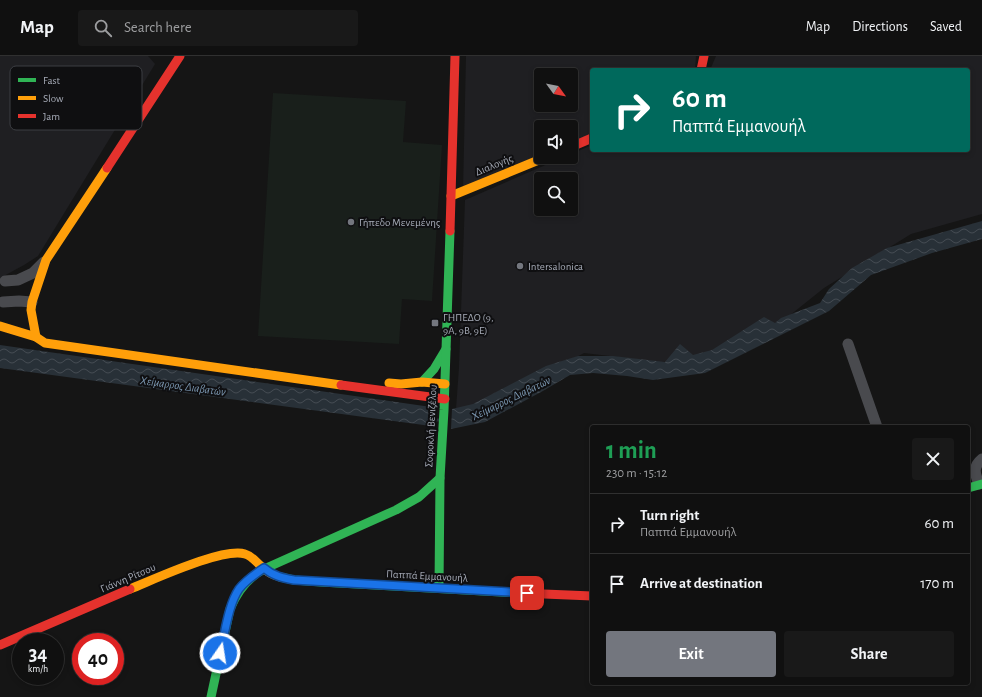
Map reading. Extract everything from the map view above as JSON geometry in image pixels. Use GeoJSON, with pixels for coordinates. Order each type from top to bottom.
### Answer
{"type":"FeatureCollection","features":[{"type":"Feature","properties":{"kind":"street"},"geometry":{"type":"LineString","coordinates":[[142,114],[180,56]]}},
{"type":"Feature","properties":{"kind":"street","name":"Σοφοκλή Βενιζέλου"},"geometry":{"type":"LineString","coordinates":[[210,697],[230,609],[240,588],[252,576],[264,568],[396,510],[419,497],[440,478],[445,399],[455,56]]}},
{"type":"Feature","properties":{"kind":"street"},"geometry":{"type":"LineString","coordinates":[[701,68],[704,56]]}},
{"type":"Feature","properties":{"kind":"street"},"geometry":{"type":"LineString","coordinates":[[5,281],[18,280],[33,273],[46,260],[131,130]]}},
{"type":"Feature","properties":{"kind":"street"},"geometry":{"type":"LineString","coordinates":[[578,144],[590,139]]}},
{"type":"Feature","properties":{"kind":"street","name":"Διαλογής"},"geometry":{"type":"LineString","coordinates":[[451,196],[534,162]]}},
{"type":"Feature","properties":{"kind":"street"},"geometry":{"type":"LineString","coordinates":[[36,338],[31,310],[32,302],[46,260]]}},
{"type":"Feature","properties":{"kind":"street"},"geometry":{"type":"LineString","coordinates":[[3,302],[32,302]]}},
{"type":"Feature","properties":{"kind":"street"},"geometry":{"type":"LineString","coordinates":[[0,326],[36,338],[45,343],[63,346],[445,399]]}},
{"type":"Feature","properties":{"kind":"street"},"geometry":{"type":"LineString","coordinates":[[36,338],[48,335],[246,364],[401,384],[422,382],[445,384]]}},
{"type":"Feature","properties":{"kind":"street"},"geometry":{"type":"LineString","coordinates":[[848,344],[876,425]]}},
{"type":"Feature","properties":{"kind":"street"},"geometry":{"type":"LineString","coordinates":[[422,382],[434,369],[446,348]]}},
{"type":"Feature","properties":{"kind":"street"},"geometry":{"type":"LineString","coordinates":[[970,487],[981,484],[976,476],[976,466],[982,459]]}},
{"type":"Feature","properties":{"kind":"street"},"geometry":{"type":"LineString","coordinates":[[439,588],[440,478]]}},
{"type":"Feature","properties":{"kind":"street","name":"Γιάννη Ρίτσου"},"geometry":{"type":"LineString","coordinates":[[0,645],[132,588],[215,557],[236,552],[243,553],[250,556],[264,568]]}},
{"type":"Feature","properties":{"kind":"street","name":"Παππά Εμμανουήλ"},"geometry":{"type":"LineString","coordinates":[[264,568],[269,573],[294,580],[590,596]]}},
{"type":"Feature","properties":{"kind":"shaded area"},"geometry":{"type":"Polygon","coordinates":[[[0,56],[148,56],[155,64],[142,85],[142,66],[10,66],[10,130],[115,130],[38,256],[0,278],[0,56]]]}},
{"type":"Feature","properties":{"kind":"shaded area"},"geometry":{"type":"Polygon","coordinates":[[[466,56],[696,56],[695,68],[590,68],[590,140],[578,145],[578,120],[534,120],[534,160],[463,191],[466,56]]]}},
{"type":"Feature","properties":{"kind":"shaded area"},"geometry":{"type":"Polygon","coordinates":[[[716,56],[982,56],[982,214],[911,234],[824,288],[779,324],[711,357],[661,362],[584,353],[490,403],[456,409],[465,200],[548,164],[578,164],[578,151],[590,146],[590,152],[970,152],[970,68],[711,68],[716,56]]]}},
{"type":"Feature","properties":{"kind":"shaded area","name":"Γήπεδο Μενεμένης"},"geometry":{"type":"Polygon","coordinates":[[[273,93],[406,101],[403,142],[442,145],[432,301],[402,299],[399,344],[258,336],[273,93]]]}},
{"type":"Feature","properties":{"kind":"water"},"geometry":{"type":"Polygon","coordinates":[[[982,221],[982,239],[932,253],[871,275],[829,311],[705,373],[653,380],[593,373],[570,375],[485,422],[451,429],[452,409],[473,404],[546,366],[578,356],[613,356],[665,362],[680,344],[693,355],[712,350],[764,317],[775,323],[781,318],[820,303],[829,289],[852,268],[887,248],[982,221]]]}},
{"type":"Feature","properties":{"kind":"water"},"geometry":{"type":"Polygon","coordinates":[[[0,345],[431,407],[431,426],[0,368],[0,345]]]}},
{"type":"Feature","properties":{"kind":"waterway","name":"Χείμαρρος Διαβατών"},"geometry":{"type":"LineString","coordinates":[[428,420],[440,420]]}},
{"type":"Feature","properties":{"kind":"traffic: fast"},"geometry":{"type":"LineString","coordinates":[[439,588],[440,478],[444,410],[450,231]]}},
{"type":"Feature","properties":{"kind":"traffic: fast"},"geometry":{"type":"LineString","coordinates":[[422,382],[434,369],[446,349]]}},
{"type":"Feature","properties":{"kind":"traffic: fast"},"geometry":{"type":"LineString","coordinates":[[211,697],[230,609],[239,591],[252,577],[264,569],[396,510],[419,497],[440,478]]}},
{"type":"Feature","properties":{"kind":"traffic: fast"},"geometry":{"type":"LineString","coordinates":[[970,487],[982,484]]}},
{"type":"Feature","properties":{"kind":"traffic: fast"},"geometry":{"type":"LineString","coordinates":[[280,577],[294,580],[321,582],[520,593]]}},
{"type":"Feature","properties":{"kind":"traffic: slow"},"geometry":{"type":"LineString","coordinates":[[451,196],[534,162]]}},
{"type":"Feature","properties":{"kind":"traffic: slow"},"geometry":{"type":"LineString","coordinates":[[36,337],[31,310],[32,302],[46,260],[107,168]]}},
{"type":"Feature","properties":{"kind":"traffic: slow"},"geometry":{"type":"LineString","coordinates":[[0,326],[36,337],[45,343],[341,385]]}},
{"type":"Feature","properties":{"kind":"traffic: slow"},"geometry":{"type":"LineString","coordinates":[[389,383],[401,384],[422,382],[445,384]]}},
{"type":"Feature","properties":{"kind":"traffic: slow"},"geometry":{"type":"LineString","coordinates":[[130,589],[205,560],[221,555],[235,553],[247,555],[268,572],[280,577]]}},
{"type":"Feature","properties":{"kind":"traffic: jam"},"geometry":{"type":"LineString","coordinates":[[142,114],[180,56]]}},
{"type":"Feature","properties":{"kind":"traffic: jam"},"geometry":{"type":"LineString","coordinates":[[450,231],[455,56]]}},
{"type":"Feature","properties":{"kind":"traffic: jam"},"geometry":{"type":"LineString","coordinates":[[701,68],[704,56]]}},
{"type":"Feature","properties":{"kind":"traffic: jam"},"geometry":{"type":"LineString","coordinates":[[107,168],[132,130]]}},
{"type":"Feature","properties":{"kind":"traffic: jam"},"geometry":{"type":"LineString","coordinates":[[578,144],[590,139]]}},
{"type":"Feature","properties":{"kind":"traffic: jam"},"geometry":{"type":"LineString","coordinates":[[341,385],[445,399]]}},
{"type":"Feature","properties":{"kind":"traffic: jam"},"geometry":{"type":"LineString","coordinates":[[0,645],[130,589]]}},
{"type":"Feature","properties":{"kind":"traffic: jam"},"geometry":{"type":"LineString","coordinates":[[520,593],[590,596]]}},
{"type":"Feature","properties":{"kind":"place","name":"Γήπεδο Μενεμένης"},"geometry":{"type":"Point","coordinates":[351,222]}},
{"type":"Feature","properties":{"kind":"place","name":"Intersalonica"},"geometry":{"type":"Point","coordinates":[520,266]}},
{"type":"Feature","properties":{"kind":"place","name":"ΓΗΠΕΔΟ (9, 9Α, 9Β, 9Ε)"},"geometry":{"type":"Point","coordinates":[435,323]}},
{"type":"Feature","properties":{"kind":"route"},"geometry":{"type":"LineString","coordinates":[[220,653],[230,609],[234,599],[240,588],[256,573],[264,568],[269,573],[294,580],[527,593]]}}]}
